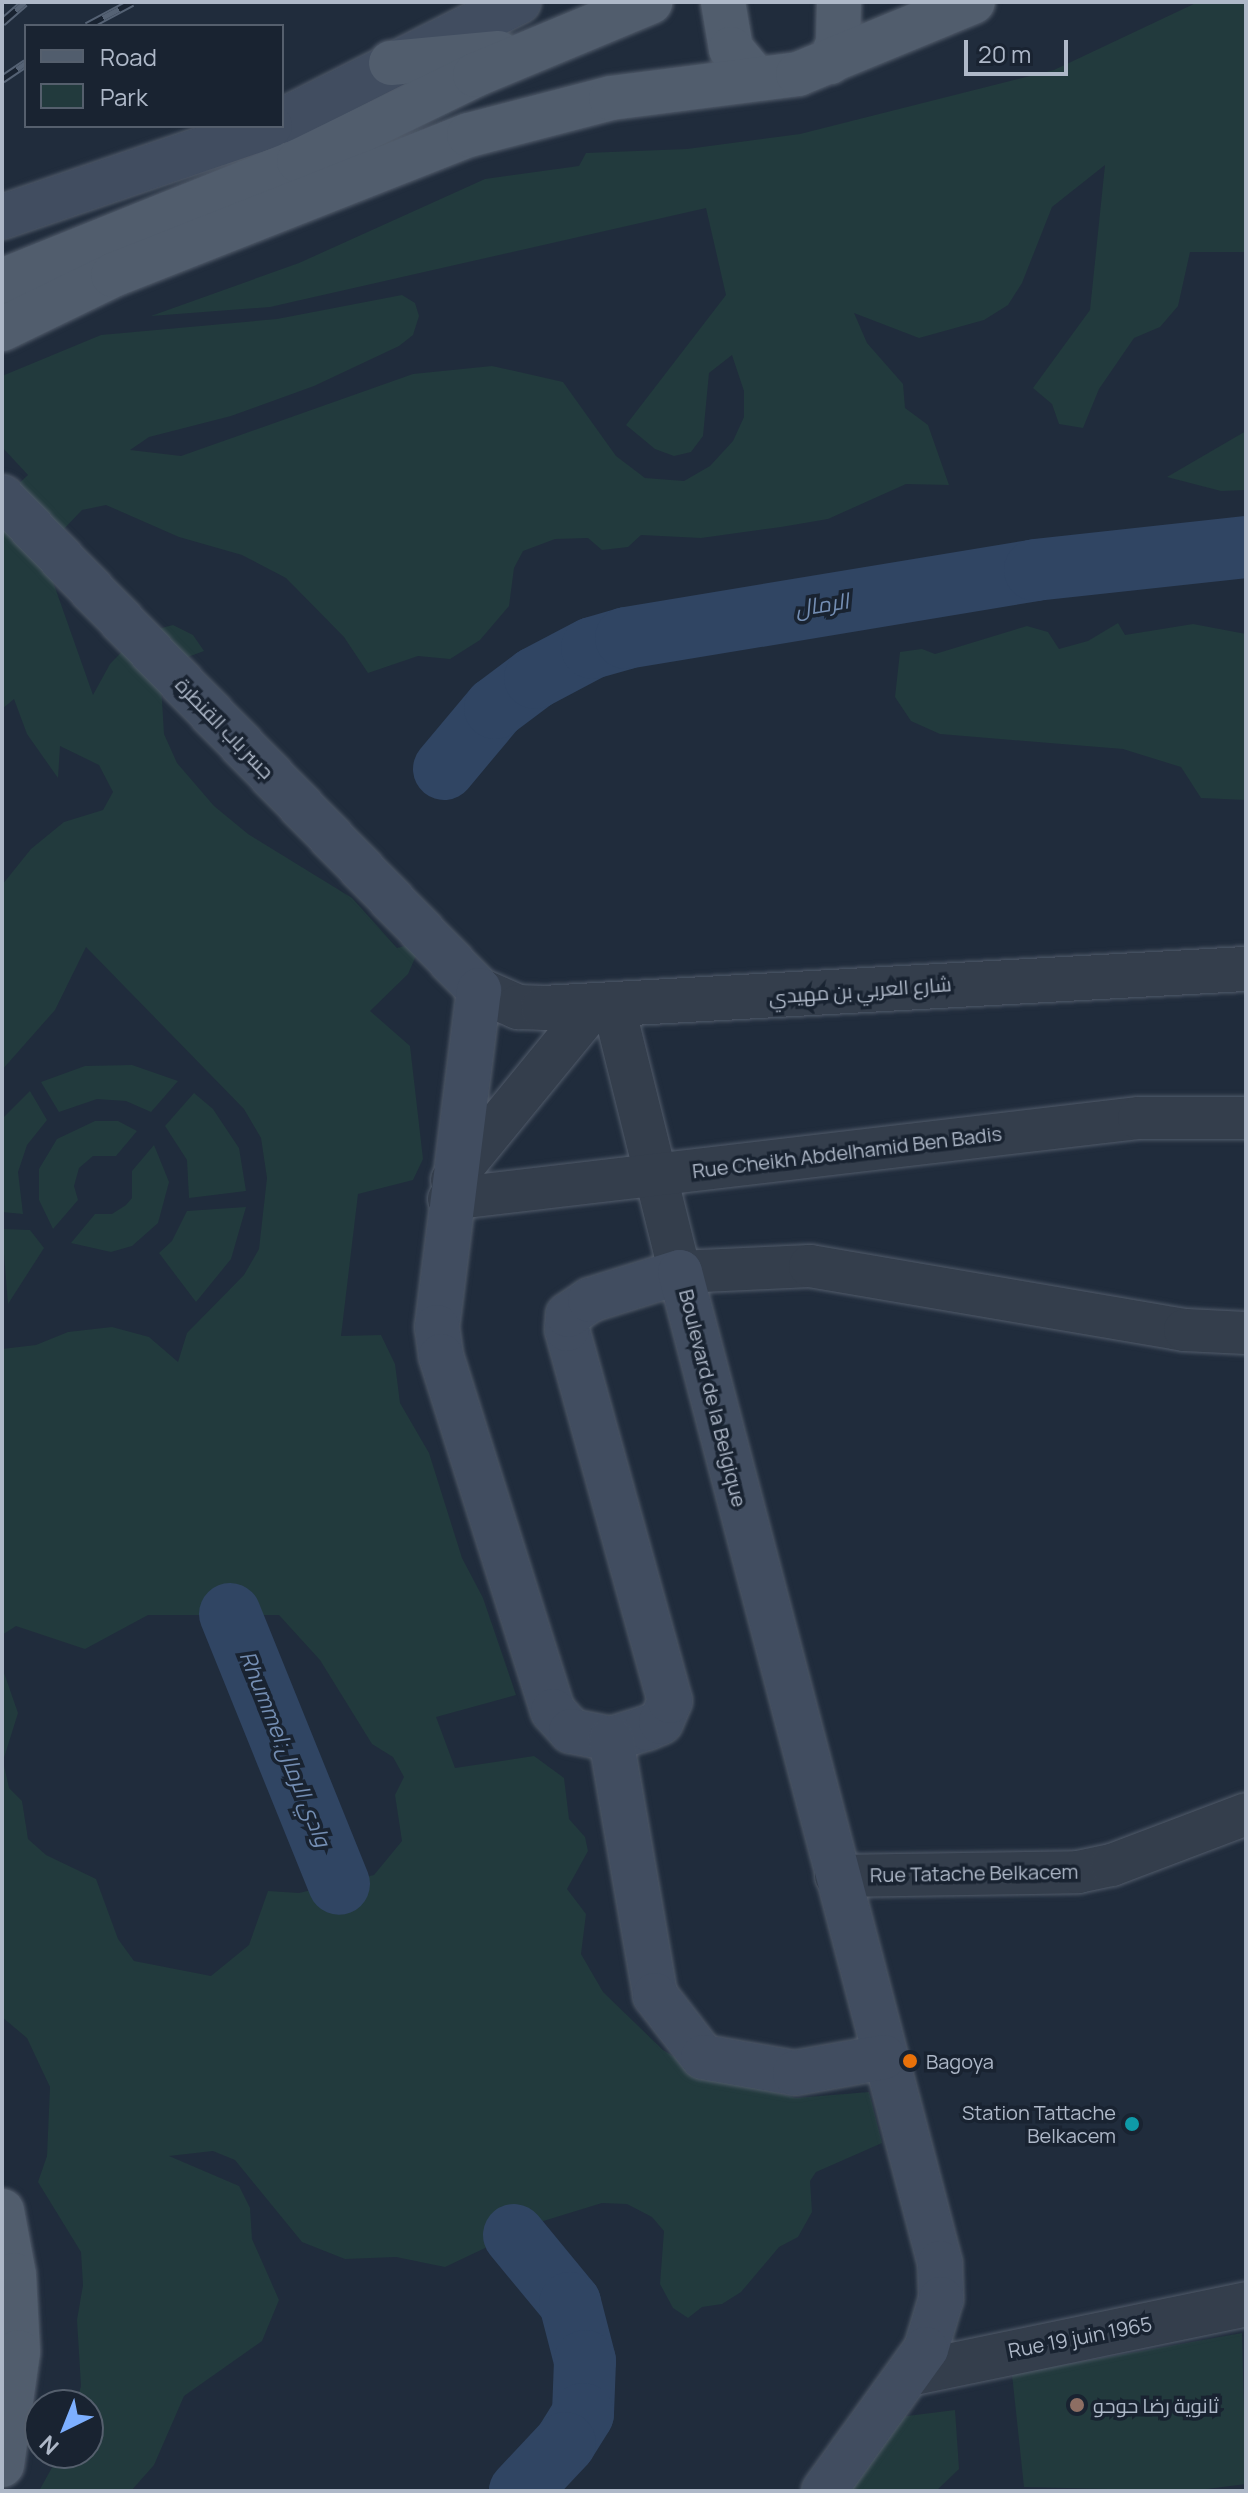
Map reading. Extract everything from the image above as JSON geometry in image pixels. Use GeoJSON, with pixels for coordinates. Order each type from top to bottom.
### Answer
{"type":"FeatureCollection","features":[{"type":"Feature","properties":{"kind":"main road"},"geometry":{"type":"LineString","coordinates":[[284,120],[391,63],[519,2]]}},
{"type":"Feature","properties":{"kind":"main road"},"geometry":{"type":"LineString","coordinates":[[2,281],[299,161],[537,49],[650,2]]}},
{"type":"Feature","properties":{"kind":"main road"},"geometry":{"type":"LineString","coordinates":[[723,2],[731,49],[756,79]]}},
{"type":"Feature","properties":{"kind":"main road"},"geometry":{"type":"LineString","coordinates":[[830,62],[838,43],[839,2]]}},
{"type":"Feature","properties":{"kind":"main road"},"geometry":{"type":"LineString","coordinates":[[2,329],[80,291],[469,135],[611,98],[756,79],[775,80],[830,62],[973,2]]}},
{"type":"Feature","properties":{"kind":"main road"},"geometry":{"type":"LineString","coordinates":[[391,63],[537,49]]}},
{"type":"Feature","properties":{"kind":"main road"},"geometry":{"type":"LineString","coordinates":[[2,217],[264,128]]}},
{"type":"Feature","properties":{"kind":"main road","name":"جسر باب القنطرة"},"geometry":{"type":"LineString","coordinates":[[2,497],[479,990]]}},
{"type":"Feature","properties":{"kind":"main road"},"geometry":{"type":"LineString","coordinates":[[479,990],[451,1190],[437,1327],[441,1356],[553,1711],[571,1731],[611,1739],[655,1995],[703,2057],[795,2073],[886,2063]]}},
{"type":"Feature","properties":{"kind":"main road","name":"Boulevard de la Belgique"},"geometry":{"type":"LineString","coordinates":[[611,1739],[661,1722],[670,1701],[567,1329],[568,1315],[590,1300],[680,1272],[940,2263],[937,2324],[914,2373],[824,2491]]}},
{"type":"Feature","properties":{"kind":"main road"},"geometry":{"type":"LineString","coordinates":[[2,2211],[14,2275],[18,2352],[2,2465]]}},
{"type":"Feature","properties":{"kind":"street","name":"شارع العربي بن مهيدي"},"geometry":{"type":"LineString","coordinates":[[479,990],[518,1007],[1246,969]]}},
{"type":"Feature","properties":{"kind":"street"},"geometry":{"type":"LineString","coordinates":[[604,1004],[655,1174],[680,1272],[810,1266],[1185,1330],[1246,1333]]}},
{"type":"Feature","properties":{"kind":"street"},"geometry":{"type":"LineString","coordinates":[[451,1190],[604,1004]]}},
{"type":"Feature","properties":{"kind":"street","name":"Rue Cheikh Abdelhamid Ben Badis"},"geometry":{"type":"LineString","coordinates":[[451,1190],[655,1174],[1139,1118],[1246,1118]]}},
{"type":"Feature","properties":{"kind":"street","name":"Rue Tatache Belkacem"},"geometry":{"type":"LineString","coordinates":[[836,1876],[1078,1872],[1112,1865],[1246,1814]]}},
{"type":"Feature","properties":{"kind":"street","name":"Rue 19 juin 1965"},"geometry":{"type":"LineString","coordinates":[[914,2373],[1246,2304]]}},
{"type":"Feature","properties":{"kind":"green space"},"geometry":{"type":"Polygon","coordinates":[[[1198,2],[1246,2],[1246,252],[1190,252],[1178,306],[1160,327],[1134,338],[1099,389],[1083,428],[1059,424],[1052,404],[1033,388],[1090,310],[1105,165],[1052,207],[1022,283],[1008,305],[984,320],[919,338],[854,313],[867,343],[903,384],[905,408],[928,425],[949,485],[906,484],[828,519],[701,538],[641,535],[628,547],[602,550],[588,538],[555,539],[523,551],[514,568],[509,606],[480,640],[450,659],[418,656],[368,673],[344,637],[286,578],[242,555],[179,537],[106,505],[82,510],[62,531],[51,576],[93,695],[110,664],[139,634],[173,625],[193,635],[204,651],[185,658],[161,684],[164,734],[177,763],[214,806],[248,834],[352,898],[397,948],[422,942],[408,974],[370,1011],[410,1046],[423,1159],[413,1180],[358,1194],[341,1336],[381,1335],[395,1364],[400,1403],[429,1453],[462,1558],[483,1598],[516,1695],[436,1717],[455,1768],[534,1756],[564,1778],[569,1819],[585,1837],[588,1851],[567,1889],[586,1914],[581,1954],[603,1992],[663,2050],[695,2069],[796,2098],[869,2092],[882,2143],[816,2172],[810,2181],[812,2212],[798,2237],[779,2247],[741,2292],[722,2304],[702,2307],[688,2318],[673,2308],[660,2284],[664,2231],[652,2217],[627,2204],[602,2203],[540,2222],[445,2267],[396,2257],[345,2259],[302,2242],[235,2160],[213,2151],[169,2156],[239,2186],[250,2208],[252,2239],[279,2300],[262,2341],[184,2396],[154,2465],[131,2491],[39,2491],[51,2469],[104,2469],[104,2389],[80,2389],[77,2320],[83,2285],[81,2252],[38,2182],[47,2156],[50,2087],[27,2038],[2,2017],[2,1667],[18,1713],[3,1761],[9,1788],[22,1801],[28,1839],[46,1855],[96,1879],[118,1939],[134,1961],[211,1976],[249,1945],[268,1891],[299,1893],[374,1875],[402,1841],[395,1795],[404,1777],[393,1757],[372,1744],[320,1660],[279,1615],[148,1615],[85,1649],[16,1626],[2,1635],[2,1349],[36,1345],[68,1332],[112,1327],[149,1337],[178,1362],[187,1333],[244,1275],[259,1249],[267,1178],[261,1138],[244,1109],[86,947],[55,1010],[2,1070],[2,885],[31,849],[64,822],[103,810],[113,792],[99,765],[60,746],[58,778],[27,734],[14,699],[2,709],[2,499],[28,475],[2,447],[2,376],[101,335],[277,319],[402,295],[415,303],[419,316],[413,335],[399,346],[314,386],[231,416],[149,437],[130,450],[181,456],[413,374],[492,366],[563,382],[616,456],[645,478],[684,481],[710,466],[733,441],[744,417],[744,391],[732,355],[709,373],[703,436],[691,452],[674,456],[655,449],[626,425],[726,295],[706,208],[270,307],[151,316],[299,263],[485,179],[579,166],[586,153],[687,149],[800,134],[1054,70],[1198,2]]]}},
{"type":"Feature","properties":{"kind":"green space"},"geometry":{"type":"Polygon","coordinates":[[[1246,431],[1246,490],[1221,491],[1167,477],[1246,431]]]}},
{"type":"Feature","properties":{"kind":"green space"},"geometry":{"type":"Polygon","coordinates":[[[1118,623],[1125,635],[1193,624],[1246,634],[1246,800],[1201,798],[1181,767],[1123,749],[940,734],[911,721],[895,697],[900,652],[922,649],[935,654],[1027,626],[1048,632],[1059,649],[1088,641],[1118,623]]]}},
{"type":"Feature","properties":{"kind":"green space"},"geometry":{"type":"Polygon","coordinates":[[[132,1065],[178,1081],[151,1112],[126,1101],[97,1099],[59,1112],[41,1082],[85,1066],[132,1065]]]}},
{"type":"Feature","properties":{"kind":"green space"},"geometry":{"type":"Polygon","coordinates":[[[30,1091],[47,1120],[27,1145],[18,1172],[23,1214],[2,1212],[2,1119],[30,1091]]]}},
{"type":"Feature","properties":{"kind":"green space"},"geometry":{"type":"Polygon","coordinates":[[[194,1093],[213,1109],[239,1148],[246,1191],[189,1198],[187,1160],[165,1126],[194,1093]]]}},
{"type":"Feature","properties":{"kind":"green space"},"geometry":{"type":"Polygon","coordinates":[[[95,1121],[118,1121],[137,1131],[116,1156],[93,1156],[79,1168],[74,1186],[78,1200],[53,1229],[39,1200],[39,1169],[57,1139],[95,1121]]]}},
{"type":"Feature","properties":{"kind":"green space"},"geometry":{"type":"Polygon","coordinates":[[[154,1145],[169,1182],[158,1223],[132,1246],[111,1252],[71,1243],[95,1214],[112,1214],[132,1198],[132,1171],[154,1145]]]}},
{"type":"Feature","properties":{"kind":"green space"},"geometry":{"type":"Polygon","coordinates":[[[246,1207],[231,1259],[196,1302],[159,1253],[172,1241],[187,1211],[246,1207]]]}},
{"type":"Feature","properties":{"kind":"green space"},"geometry":{"type":"Polygon","coordinates":[[[2,1229],[30,1230],[44,1248],[8,1304],[2,1229]]]}},
{"type":"Feature","properties":{"kind":"green space","name":"ثانوية رضا حوحو"},"geometry":{"type":"Polygon","coordinates":[[[1242,2333],[1246,2484],[1191,2491],[1024,2487],[1012,2374],[1242,2333]]]}},
{"type":"Feature","properties":{"kind":"green space"},"geometry":{"type":"Polygon","coordinates":[[[955,2410],[959,2469],[936,2491],[846,2491],[899,2417],[955,2410]]]}},
{"type":"Feature","properties":{"kind":"waterway","name":"الرمال"},"geometry":{"type":"LineString","coordinates":[[444,769],[495,708],[535,678],[592,648],[626,638],[1035,570],[1246,547]]}},
{"type":"Feature","properties":{"kind":"waterway","name":"Rhummel;وادي الرمال"},"geometry":{"type":"LineString","coordinates":[[230,1614],[339,1884]]}},
{"type":"Feature","properties":{"kind":"waterway"},"geometry":{"type":"LineString","coordinates":[[514,2235],[570,2303],[585,2361],[583,2414],[565,2443],[520,2491]]}},
{"type":"Feature","properties":{"kind":"railway"},"geometry":{"type":"LineString","coordinates":[[2,22],[25,2]]}},
{"type":"Feature","properties":{"kind":"railway"},"geometry":{"type":"LineString","coordinates":[[91,24],[132,2]]}},
{"type":"Feature","properties":{"kind":"railway"},"geometry":{"type":"LineString","coordinates":[[2,79],[24,64]]}},
{"type":"Feature","properties":{"kind":"place","name":"Bagoya"},"geometry":{"type":"Point","coordinates":[910,2061]}},
{"type":"Feature","properties":{"kind":"place","name":"Station Tattache Belkacem"},"geometry":{"type":"Point","coordinates":[1132,2124]}},
{"type":"Feature","properties":{"kind":"place","name":"ثانوية رضا حوحو"},"geometry":{"type":"Point","coordinates":[1077,2405]}}]}
